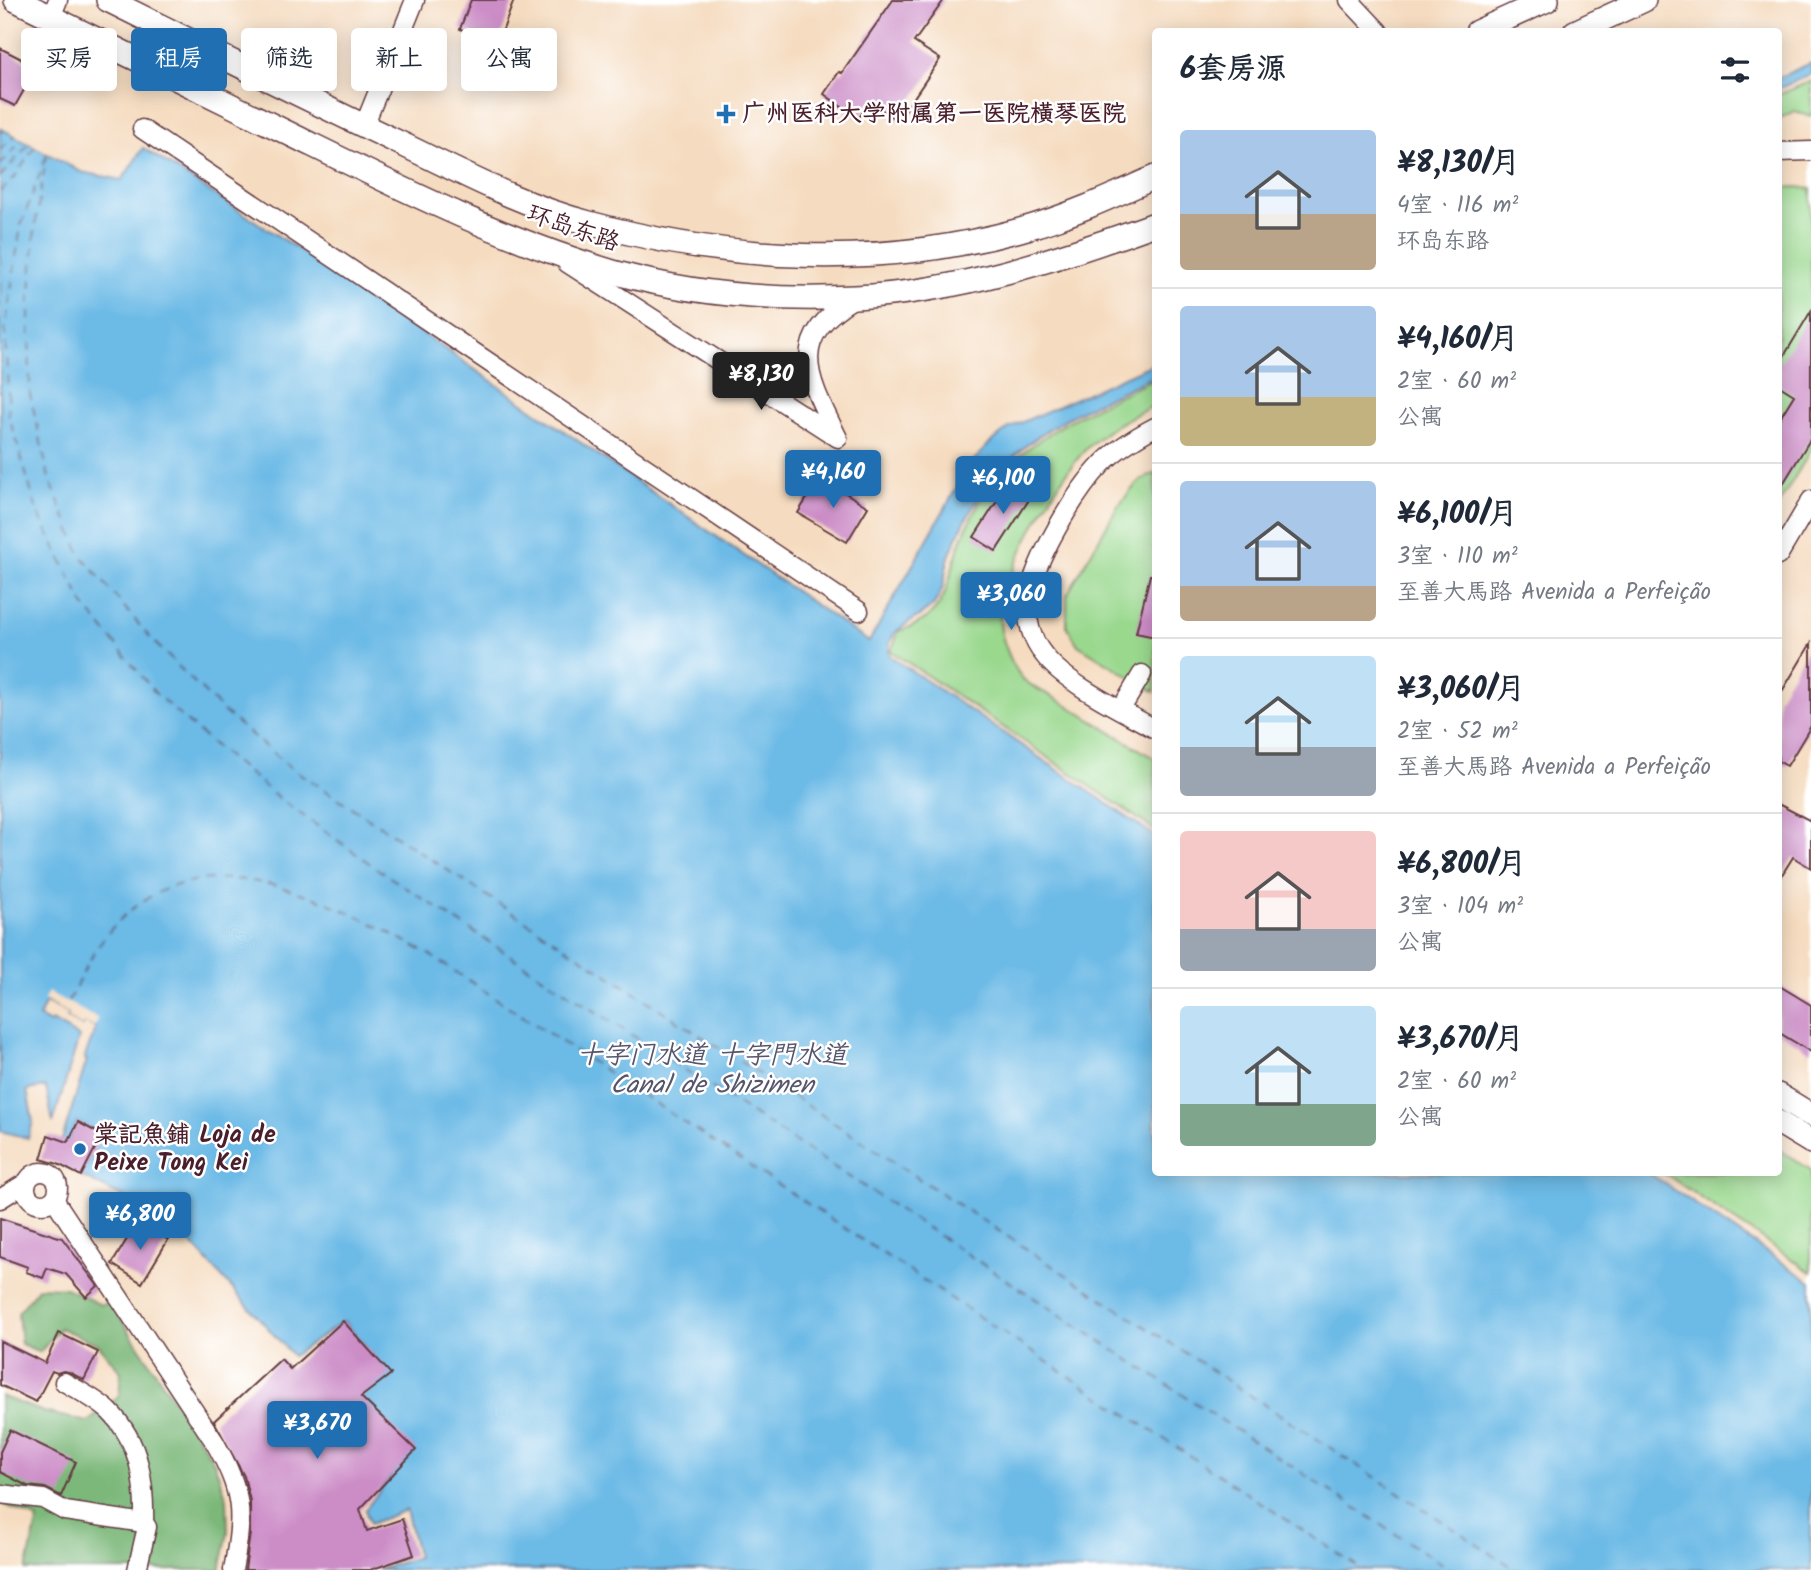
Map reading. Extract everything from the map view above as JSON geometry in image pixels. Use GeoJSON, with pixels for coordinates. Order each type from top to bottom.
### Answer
{"type":"FeatureCollection","features":[{"type":"Feature","properties":{"kind":"main road","name":"环岛东路"},"geometry":{"type":"LineString","coordinates":[[16,0],[54,8],[392,184],[547,249],[614,272],[672,285],[774,297],[856,297],[929,289],[1005,274],[1078,252],[1152,225]]}},
{"type":"Feature","properties":{"kind":"main road","name":"环岛东路"},"geometry":{"type":"LineString","coordinates":[[108,0],[499,191],[587,223],[711,249],[827,257],[935,248],[1020,230],[1082,209],[1152,178]]}},
{"type":"Feature","properties":{"kind":"main road"},"geometry":{"type":"LineString","coordinates":[[1486,28],[1546,0]]}},
{"type":"Feature","properties":{"kind":"main road"},"geometry":{"type":"LineString","coordinates":[[1584,28],[1644,0]]}},
{"type":"Feature","properties":{"kind":"main road"},"geometry":{"type":"LineString","coordinates":[[1782,1097],[1811,1115]]}},
{"type":"Feature","properties":{"kind":"main road"},"geometry":{"type":"LineString","coordinates":[[1782,1124],[1811,1142]]}},
{"type":"Feature","properties":{"kind":"street"},"geometry":{"type":"LineString","coordinates":[[364,126],[415,0]]}},
{"type":"Feature","properties":{"kind":"street"},"geometry":{"type":"LineString","coordinates":[[1349,0],[1375,28]]}},
{"type":"Feature","properties":{"kind":"street"},"geometry":{"type":"LineString","coordinates":[[142,129],[859,611]]}},
{"type":"Feature","properties":{"kind":"street"},"geometry":{"type":"LineString","coordinates":[[1782,152],[1811,151]]}},
{"type":"Feature","properties":{"kind":"street"},"geometry":{"type":"LineString","coordinates":[[547,249],[838,439],[819,399],[808,359],[817,327],[835,309],[856,297]]}},
{"type":"Feature","properties":{"kind":"street"},"geometry":{"type":"LineString","coordinates":[[1152,429],[1119,449],[1090,478],[1041,561],[1027,602],[1029,623],[1043,654],[1055,667],[1152,727]]}},
{"type":"Feature","properties":{"kind":"street"},"geometry":{"type":"LineString","coordinates":[[1782,549],[1811,500]]}},
{"type":"Feature","properties":{"kind":"street"},"geometry":{"type":"LineString","coordinates":[[1121,709],[1142,674]]}},
{"type":"Feature","properties":{"kind":"street"},"geometry":{"type":"LineString","coordinates":[[0,1199],[27,1182],[33,1174],[38,1172],[53,1175],[58,1185],[54,1199],[214,1441],[231,1472],[238,1491],[240,1513],[233,1570]]}},
{"type":"Feature","properties":{"kind":"street"},"geometry":{"type":"LineString","coordinates":[[64,1382],[109,1412],[133,1444],[145,1490],[144,1523],[147,1527],[137,1570]]}},
{"type":"Feature","properties":{"kind":"street"},"geometry":{"type":"LineString","coordinates":[[0,1494],[43,1499],[65,1511],[144,1523]]}},
{"type":"Feature","properties":{"kind":"green space"},"geometry":{"type":"Polygon","coordinates":[[[1811,81],[1811,116],[1795,111],[1782,117],[1782,93],[1811,81]]]}},
{"type":"Feature","properties":{"kind":"green space"},"geometry":{"type":"Polygon","coordinates":[[[1782,188],[1811,189],[1811,450],[1782,498],[1782,188]]]}},
{"type":"Feature","properties":{"kind":"green space"},"geometry":{"type":"Polygon","coordinates":[[[1152,380],[1152,407],[1103,434],[1075,461],[1061,481],[1020,554],[1003,601],[1000,620],[1007,651],[1023,679],[1152,757],[1152,828],[891,651],[899,631],[916,625],[937,608],[948,586],[960,544],[974,512],[993,483],[1028,449],[1047,435],[1111,399],[1152,380]]]}},
{"type":"Feature","properties":{"kind":"green space"},"geometry":{"type":"Polygon","coordinates":[[[1152,475],[1152,690],[1078,645],[1067,627],[1067,595],[1118,506],[1138,482],[1152,475]]]}},
{"type":"Feature","properties":{"kind":"green space"},"geometry":{"type":"Polygon","coordinates":[[[1782,1152],[1811,1170],[1811,1272],[1668,1176],[1782,1176],[1782,1152]]]}},
{"type":"Feature","properties":{"kind":"green space"},"geometry":{"type":"Polygon","coordinates":[[[39,1287],[66,1288],[101,1305],[110,1302],[214,1462],[227,1499],[228,1533],[220,1570],[26,1570],[38,1519],[0,1503],[0,1396],[44,1412],[88,1422],[119,1396],[121,1372],[98,1344],[60,1328],[40,1352],[21,1344],[18,1313],[39,1287]]]}},
{"type":"Feature","properties":{"kind":"water"},"geometry":{"type":"Polygon","coordinates":[[[1811,63],[1811,74],[1782,87],[1782,76],[1811,63]]]}},
{"type":"Feature","properties":{"kind":"water","name":"十字门水道 十字門水道 Canal de Shizimen"},"geometry":{"type":"Polygon","coordinates":[[[0,128],[81,172],[122,180],[143,148],[344,279],[869,642],[969,466],[989,444],[1009,428],[1152,364],[1152,377],[1097,402],[1046,431],[1002,468],[982,492],[960,530],[938,599],[897,631],[889,646],[890,656],[1152,834],[1152,1176],[1653,1176],[1811,1282],[1811,1570],[378,1570],[418,1557],[406,1510],[370,1524],[365,1510],[413,1448],[320,1432],[387,1372],[344,1321],[293,1356],[176,1226],[81,1176],[102,1134],[77,1122],[58,1164],[62,1140],[87,1060],[84,1059],[96,1028],[85,1022],[83,1026],[67,1018],[69,1014],[46,1002],[39,1017],[50,1023],[52,1021],[79,1037],[53,1123],[46,1087],[27,1090],[33,1122],[28,1138],[0,1131],[0,128]]]}},
{"type":"Feature","properties":{"kind":"pier"},"geometry":{"type":"Polygon","coordinates":[[[48,992],[98,1019],[94,1027],[84,1022],[83,1026],[67,1018],[69,1014],[44,1000],[48,992]]]}},
{"type":"Feature","properties":{"kind":"building"},"geometry":{"type":"Polygon","coordinates":[[[471,0],[514,0],[504,28],[460,29],[471,0]]]}},
{"type":"Feature","properties":{"kind":"building"},"geometry":{"type":"Polygon","coordinates":[[[893,0],[944,0],[914,42],[940,59],[898,121],[870,102],[858,119],[824,94],[893,0]]]}},
{"type":"Feature","properties":{"kind":"building"},"geometry":{"type":"Polygon","coordinates":[[[0,48],[21,59],[21,91],[23,91],[15,106],[0,99],[0,48]]]}},
{"type":"Feature","properties":{"kind":"building"},"geometry":{"type":"Polygon","coordinates":[[[1811,311],[1811,438],[1782,485],[1782,414],[1794,395],[1782,388],[1782,359],[1811,311]]]}},
{"type":"Feature","properties":{"kind":"building"},"geometry":{"type":"Polygon","coordinates":[[[820,477],[868,507],[847,542],[798,513],[820,477]]]}},
{"type":"Feature","properties":{"kind":"building"},"geometry":{"type":"Polygon","coordinates":[[[1010,481],[1032,495],[996,551],[974,537],[1010,481]]]}},
{"type":"Feature","properties":{"kind":"building"},"geometry":{"type":"Polygon","coordinates":[[[1150,575],[1152,575],[1152,636],[1136,633],[1150,575]]]}},
{"type":"Feature","properties":{"kind":"building"},"geometry":{"type":"Polygon","coordinates":[[[1811,643],[1811,726],[1787,766],[1782,763],[1782,691],[1811,643]]]}},
{"type":"Feature","properties":{"kind":"building"},"geometry":{"type":"Polygon","coordinates":[[[1782,806],[1811,821],[1811,868],[1793,857],[1782,875],[1782,806]]]}},
{"type":"Feature","properties":{"kind":"building"},"geometry":{"type":"Polygon","coordinates":[[[1782,987],[1811,1005],[1811,1052],[1782,1034],[1782,987]]]}},
{"type":"Feature","properties":{"kind":"building","name":"棠記魚鋪 Loja de Peixe Tong Kei"},"geometry":{"type":"Polygon","coordinates":[[[78,1122],[102,1135],[81,1176],[41,1159],[48,1135],[68,1142],[78,1122]]]}},
{"type":"Feature","properties":{"kind":"building"},"geometry":{"type":"Polygon","coordinates":[[[0,1218],[62,1238],[98,1286],[86,1297],[66,1274],[47,1268],[43,1278],[26,1272],[28,1267],[0,1257],[0,1218]]]}},
{"type":"Feature","properties":{"kind":"building"},"geometry":{"type":"Polygon","coordinates":[[[138,1221],[168,1240],[142,1283],[112,1264],[138,1221]]]}},
{"type":"Feature","properties":{"kind":"building"},"geometry":{"type":"Polygon","coordinates":[[[343,1321],[391,1374],[361,1397],[416,1450],[360,1509],[367,1531],[402,1519],[414,1555],[370,1570],[245,1570],[250,1533],[250,1501],[244,1476],[214,1421],[281,1359],[290,1369],[343,1321]]]}},
{"type":"Feature","properties":{"kind":"building"},"geometry":{"type":"Polygon","coordinates":[[[59,1333],[98,1352],[84,1380],[69,1372],[52,1371],[36,1402],[0,1385],[0,1341],[45,1363],[59,1333]]]}},
{"type":"Feature","properties":{"kind":"building"},"geometry":{"type":"Polygon","coordinates":[[[10,1430],[76,1462],[61,1496],[45,1488],[27,1486],[0,1472],[0,1452],[10,1430]]]}},
{"type":"Feature","properties":{"kind":"ferry route"},"geometry":{"type":"LineString","coordinates":[[0,133],[4,130]]}},
{"type":"Feature","properties":{"kind":"ferry route"},"geometry":{"type":"LineString","coordinates":[[0,150],[15,135]]}},
{"type":"Feature","properties":{"kind":"ferry route"},"geometry":{"type":"LineString","coordinates":[[0,165],[23,139]]}},
{"type":"Feature","properties":{"kind":"ferry route"},"geometry":{"type":"LineString","coordinates":[[0,177],[30,143]]}},
{"type":"Feature","properties":{"kind":"ferry route"},"geometry":{"type":"LineString","coordinates":[[0,192],[15,177],[35,146]]}},
{"type":"Feature","properties":{"kind":"ferry route"},"geometry":{"type":"LineString","coordinates":[[47,152],[35,227],[29,306],[30,394],[49,478],[81,555],[151,639],[223,711],[290,767],[1517,1570]]}},
{"type":"Feature","properties":{"kind":"ferry route"},"geometry":{"type":"LineString","coordinates":[[46,157],[21,225],[5,330],[9,416],[37,511],[84,605],[157,695],[284,802],[379,870],[1451,1570]]}},
{"type":"Feature","properties":{"kind":"ferry route"},"geometry":{"type":"LineString","coordinates":[[68,1002],[95,952],[115,925],[150,897],[189,882],[230,879],[272,885],[355,915],[430,955],[1363,1570]]}},
{"type":"Feature","properties":{"kind":"place","name":"广州医科大学附属第一医院横琴医院"},"geometry":{"type":"Point","coordinates":[726,114]}},
{"type":"Feature","properties":{"kind":"place","name":"棠記魚鋪 Loja de Peixe Tong Kei"},"geometry":{"type":"Point","coordinates":[80,1149]}}]}
